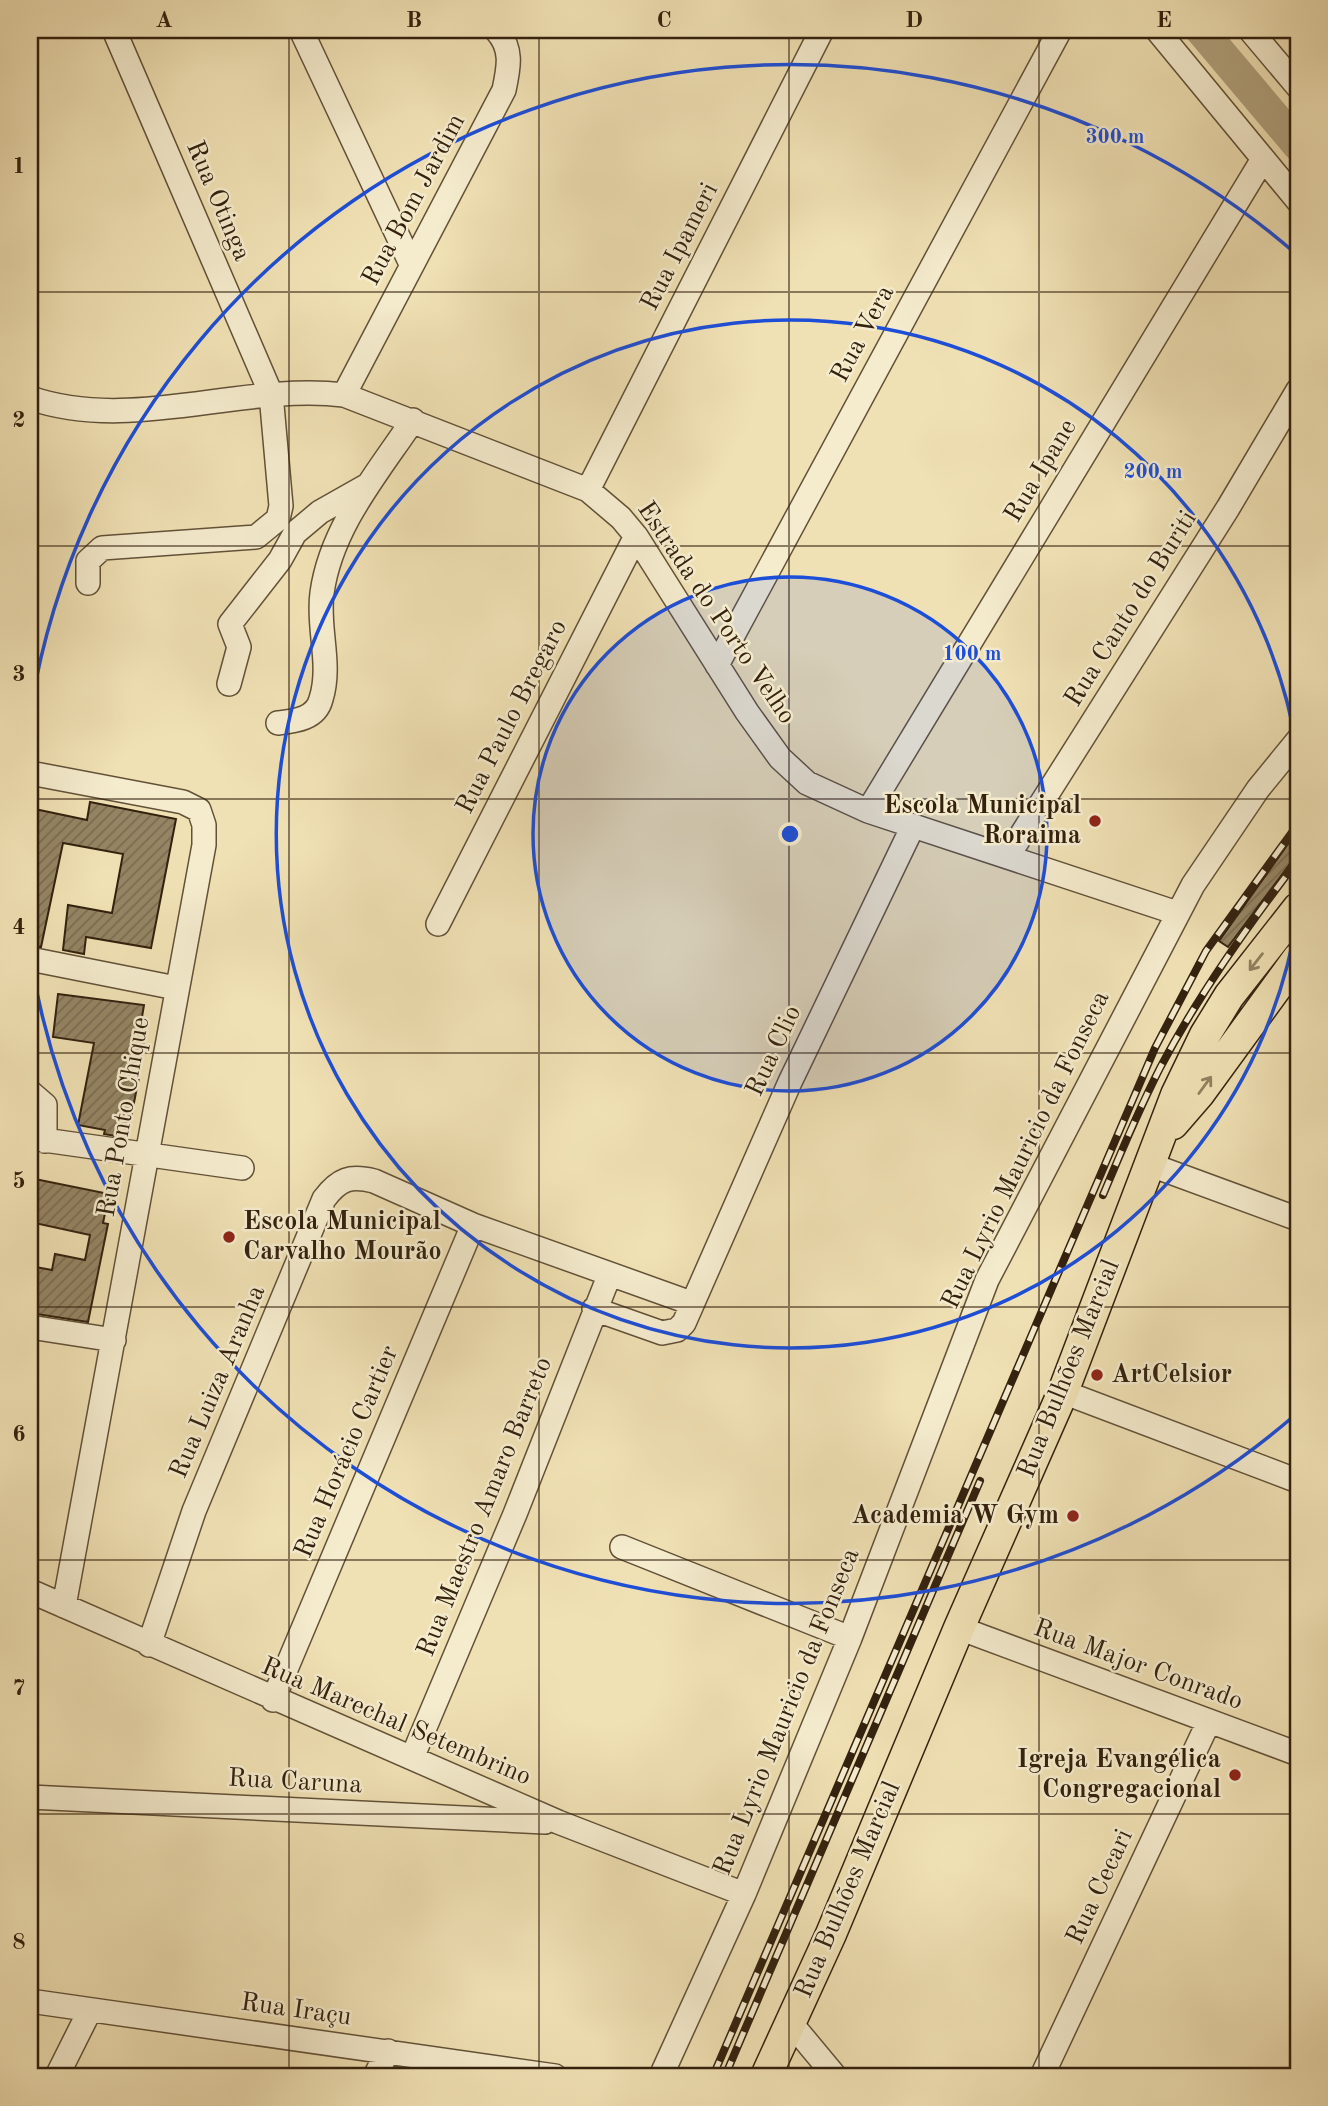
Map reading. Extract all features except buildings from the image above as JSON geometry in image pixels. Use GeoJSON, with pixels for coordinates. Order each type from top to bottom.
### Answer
{"type":"FeatureCollection","features":[{"type":"Feature","properties":{"kind":"main road","name":"Rua Bulhões Marcial"},"geometry":{"type":"LineString","coordinates":[[766,2076],[836,1923],[958,1629],[1063,1392],[1176,1095],[1205,1035],[1229,996],[1298,908]]}},
{"type":"Feature","properties":{"kind":"main road"},"geometry":{"type":"LineString","coordinates":[[1161,1137],[1199,1094],[1298,958]]}},
{"type":"Feature","properties":{"kind":"street","name":"Rua Otinga"},"geometry":{"type":"LineString","coordinates":[[88,583],[88,561],[102,548],[242,540],[269,529],[278,519],[281,506],[271,394],[114,30]]}},
{"type":"Feature","properties":{"kind":"street"},"geometry":{"type":"LineString","coordinates":[[307,30],[411,264]]}},
{"type":"Feature","properties":{"kind":"street","name":"Rua Bom Jardim"},"geometry":{"type":"LineString","coordinates":[[344,395],[504,90],[510,62],[505,39],[496,30]]}},
{"type":"Feature","properties":{"kind":"street","name":"Rua Ipameri"},"geometry":{"type":"LineString","coordinates":[[588,490],[822,30]]}},
{"type":"Feature","properties":{"kind":"street","name":"Rua Vera"},"geometry":{"type":"LineString","coordinates":[[716,665],[1060,30]]}},
{"type":"Feature","properties":{"kind":"street"},"geometry":{"type":"LineString","coordinates":[[1157,30],[1298,201]]}},
{"type":"Feature","properties":{"kind":"street"},"geometry":{"type":"LineString","coordinates":[[1250,30],[1298,87]]}},
{"type":"Feature","properties":{"kind":"street","name":"Rua Ipane"},"geometry":{"type":"LineString","coordinates":[[868,811],[1263,159]]}},
{"type":"Feature","properties":{"kind":"street","name":"Rua Canto do Buriti"},"geometry":{"type":"LineString","coordinates":[[1008,856],[1228,508],[1298,390]]}},
{"type":"Feature","properties":{"kind":"street","name":"Estrada do Porto Velho"},"geometry":{"type":"LineString","coordinates":[[30,398],[78,410],[107,411],[271,394],[320,392],[344,395],[588,490],[621,518],[636,536],[716,665],[780,758],[807,783],[868,811],[1177,913]]}},
{"type":"Feature","properties":{"kind":"street"},"geometry":{"type":"LineString","coordinates":[[278,723],[303,720],[321,701],[326,643],[322,595],[338,536],[413,420]]}},
{"type":"Feature","properties":{"kind":"street"},"geometry":{"type":"LineString","coordinates":[[229,684],[239,648],[230,625],[280,559],[295,533],[320,512],[372,482]]}},
{"type":"Feature","properties":{"kind":"street","name":"Rua Paulo Bregaro"},"geometry":{"type":"LineString","coordinates":[[438,924],[636,536]]}},
{"type":"Feature","properties":{"kind":"street","name":"Rua Lyrio Mauricio da Fonseca"},"geometry":{"type":"LineString","coordinates":[[661,2076],[744,1894],[850,1638],[988,1280],[1177,913],[1213,851],[1298,740]]}},
{"type":"Feature","properties":{"kind":"street","name":"Rua Ponto Chique"},"geometry":{"type":"LineString","coordinates":[[30,773],[183,802],[199,810],[204,825],[204,845],[64,1606]]}},
{"type":"Feature","properties":{"kind":"street","name":"Rua Clio"},"geometry":{"type":"LineString","coordinates":[[594,1309],[668,1333],[684,1323],[790,1082],[913,826]]}},
{"type":"Feature","properties":{"kind":"street"},"geometry":{"type":"LineString","coordinates":[[30,959],[176,988]]}},
{"type":"Feature","properties":{"kind":"street"},"geometry":{"type":"LineString","coordinates":[[30,1092],[45,1105],[38,1140],[242,1168]]}},
{"type":"Feature","properties":{"kind":"street"},"geometry":{"type":"LineString","coordinates":[[1151,1165],[1298,1219]]}},
{"type":"Feature","properties":{"kind":"street","name":"Rua Luiza Aranha"},"geometry":{"type":"LineString","coordinates":[[149,1645],[194,1511],[324,1199],[345,1178],[358,1177],[374,1181],[473,1225]]}},
{"type":"Feature","properties":{"kind":"street"},"geometry":{"type":"LineString","coordinates":[[473,1225],[609,1276],[691,1303]]}},
{"type":"Feature","properties":{"kind":"street","name":"Rua Horácio Cartier"},"geometry":{"type":"LineString","coordinates":[[273,1700],[473,1225]]}},
{"type":"Feature","properties":{"kind":"street","name":"Rua Maestro Amaro Barreto"},"geometry":{"type":"LineString","coordinates":[[411,1758],[515,1514],[609,1276]]}},
{"type":"Feature","properties":{"kind":"street"},"geometry":{"type":"LineString","coordinates":[[30,1327],[114,1340]]}},
{"type":"Feature","properties":{"kind":"street"},"geometry":{"type":"LineString","coordinates":[[1063,1392],[1298,1481]]}},
{"type":"Feature","properties":{"kind":"street"},"geometry":{"type":"LineString","coordinates":[[622,1547],[850,1638]]}},
{"type":"Feature","properties":{"kind":"street","name":"Rua Marechal Setembrino"},"geometry":{"type":"LineString","coordinates":[[30,1591],[273,1700],[558,1822],[744,1894]]}},
{"type":"Feature","properties":{"kind":"street","name":"Rua Major Conrado"},"geometry":{"type":"LineString","coordinates":[[958,1629],[1298,1754]]}},
{"type":"Feature","properties":{"kind":"street","name":"Rua Cecari"},"geometry":{"type":"LineString","coordinates":[[1042,2076],[1209,1721]]}},
{"type":"Feature","properties":{"kind":"street"},"geometry":{"type":"LineString","coordinates":[[444,1817],[458,1800],[458,1779]]}},
{"type":"Feature","properties":{"kind":"street","name":"Rua Caruna"},"geometry":{"type":"LineString","coordinates":[[30,1797],[558,1822]]}},
{"type":"Feature","properties":{"kind":"street","name":"Rua Iraçu"},"geometry":{"type":"LineString","coordinates":[[30,2001],[555,2076]]}},
{"type":"Feature","properties":{"kind":"street"},"geometry":{"type":"LineString","coordinates":[[57,2076],[90,2010]]}},
{"type":"Feature","properties":{"kind":"street"},"geometry":{"type":"LineString","coordinates":[[790,2022],[835,2076]]}},
{"type":"Feature","properties":{"kind":"street"},"geometry":{"type":"LineString","coordinates":[[375,2076],[388,2051]]}},
{"type":"Feature","properties":{"kind":"waterway"},"geometry":{"type":"LineString","coordinates":[[1201,30],[1298,145]]}},
{"type":"Feature","properties":{"kind":"railway"},"geometry":{"type":"LineString","coordinates":[[713,2076],[1155,1048],[1206,951],[1298,824]]}},
{"type":"Feature","properties":{"kind":"railway"},"geometry":{"type":"LineString","coordinates":[[1103,1195],[1145,1099],[1175,1041],[1224,961],[1298,860]]}},
{"type":"Feature","properties":{"kind":"railway"},"geometry":{"type":"LineString","coordinates":[[725,2076],[980,1481]]}},
{"type":"Feature","properties":{"kind":"place","name":"Escola Municipal Roraima"},"geometry":{"type":"Point","coordinates":[1095,821]}},
{"type":"Feature","properties":{"kind":"place","name":"Escola Municipal Carvalho Mourão"},"geometry":{"type":"Point","coordinates":[229,1237]}},
{"type":"Feature","properties":{"kind":"place","name":"ArtCelsior"},"geometry":{"type":"Point","coordinates":[1097,1375]}},
{"type":"Feature","properties":{"kind":"place","name":"Academia W Gym"},"geometry":{"type":"Point","coordinates":[1073,1516]}},
{"type":"Feature","properties":{"kind":"place","name":"Igreja Evangélica Congregacional"},"geometry":{"type":"Point","coordinates":[1235,1775]}}]}
